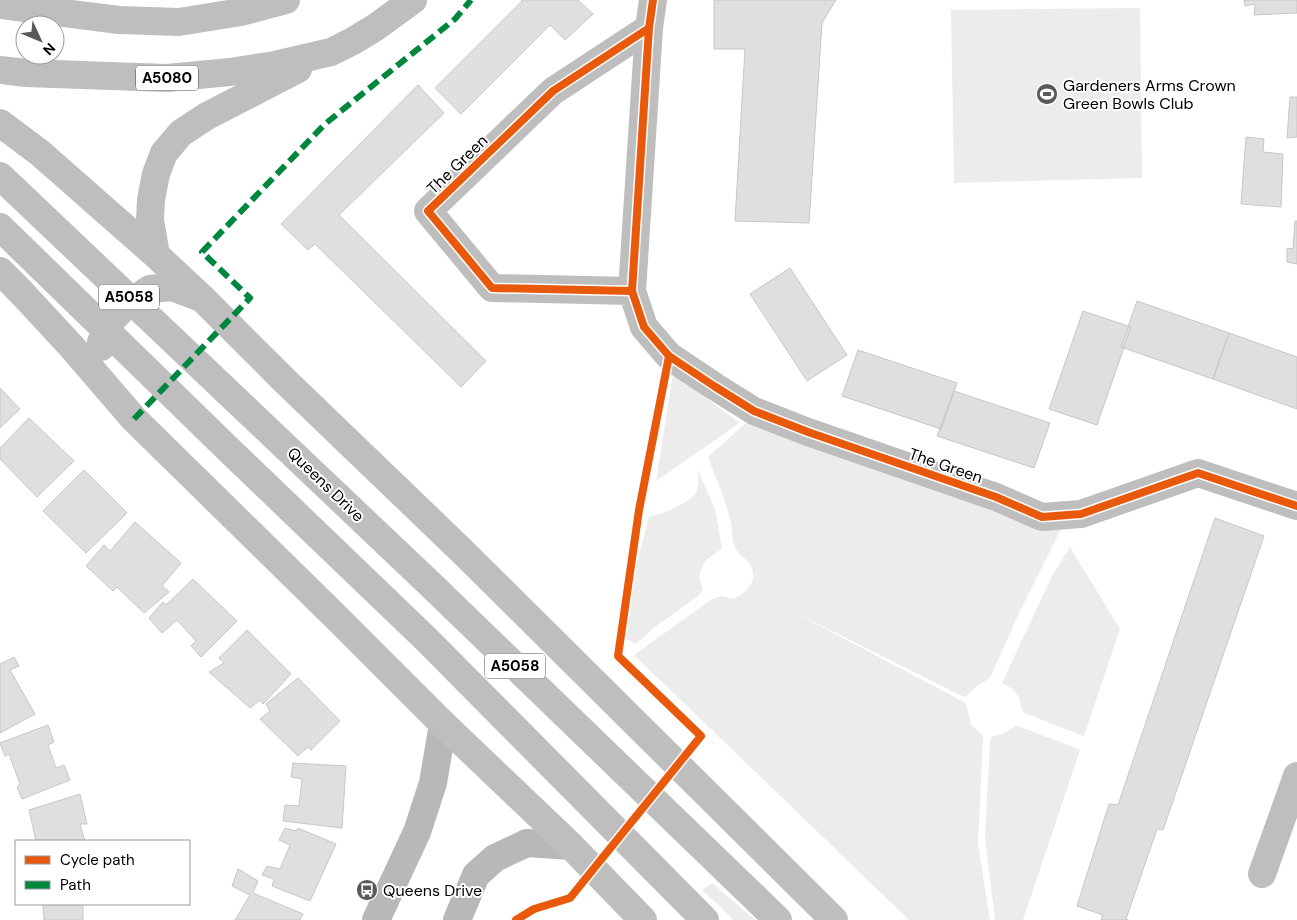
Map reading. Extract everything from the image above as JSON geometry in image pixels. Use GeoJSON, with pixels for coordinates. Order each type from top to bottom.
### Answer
{"type":"FeatureCollection","features":[{"type":"Feature","properties":{"kind":"main road"},"geometry":{"type":"LineString","coordinates":[[0,5],[119,20],[178,22],[241,12],[286,0]]}},
{"type":"Feature","properties":{"kind":"main road","name":"A5080"},"geometry":{"type":"LineString","coordinates":[[0,70],[26,73],[167,78],[230,72],[275,65],[331,52],[376,27],[413,0]]}},
{"type":"Feature","properties":{"kind":"main road","name":"The Green"},"geometry":{"type":"LineString","coordinates":[[654,0],[649,28],[632,292],[644,327],[669,356],[754,411],[808,432],[996,497],[1042,517],[1081,514],[1198,473],[1297,506]]}},
{"type":"Feature","properties":{"kind":"main road","name":"The Green"},"geometry":{"type":"LineString","coordinates":[[632,292],[492,288],[428,211],[552,91],[649,28]]}},
{"type":"Feature","properties":{"kind":"main road"},"geometry":{"type":"LineString","coordinates":[[156,255],[150,220],[151,200],[156,174],[164,153],[181,133],[206,116],[331,52]]}},
{"type":"Feature","properties":{"kind":"main road"},"geometry":{"type":"LineString","coordinates":[[0,123],[40,153],[201,297],[284,380],[471,560],[834,920]]}},
{"type":"Feature","properties":{"kind":"main road","name":"Queens Drive"},"geometry":{"type":"LineString","coordinates":[[0,176],[258,419],[778,920]]}},
{"type":"Feature","properties":{"kind":"main road","name":"A5058"},"geometry":{"type":"LineString","coordinates":[[0,227],[427,640],[705,920]]}},
{"type":"Feature","properties":{"kind":"main road"},"geometry":{"type":"LineString","coordinates":[[0,271],[22,292],[72,347],[134,419],[443,724],[572,846],[643,920]]}},
{"type":"Feature","properties":{"kind":"main road"},"geometry":{"type":"LineString","coordinates":[[104,386],[100,362],[101,342],[111,321],[126,305],[150,289],[172,287],[201,297]]}},
{"type":"Feature","properties":{"kind":"main road"},"geometry":{"type":"LineString","coordinates":[[1262,874],[1297,776]]}},
{"type":"Feature","properties":{"kind":"street"},"geometry":{"type":"LineString","coordinates":[[376,920],[417,832],[433,782],[443,724]]}},
{"type":"Feature","properties":{"kind":"street"},"geometry":{"type":"LineString","coordinates":[[457,920],[476,875],[495,858],[528,843],[572,846]]}},
{"type":"Feature","properties":{"kind":"shaded area","name":"Gardeners Arms Crown Green Bowls Club"},"geometry":{"type":"Polygon","coordinates":[[[1140,8],[1142,178],[954,183],[951,10],[1140,8]]]}},
{"type":"Feature","properties":{"kind":"shaded area"},"geometry":{"type":"Polygon","coordinates":[[[673,374],[740,423],[656,481],[673,374]]]}},
{"type":"Feature","properties":{"kind":"shaded area"},"geometry":{"type":"Polygon","coordinates":[[[746,423],[1061,529],[1018,615],[991,676],[964,697],[786,608],[966,703],[971,725],[983,735],[978,844],[990,920],[909,920],[634,655],[712,599],[722,596],[734,599],[744,593],[751,584],[753,571],[734,545],[728,511],[708,457],[746,423]]]}},
{"type":"Feature","properties":{"kind":"shaded area"},"geometry":{"type":"Polygon","coordinates":[[[698,470],[715,509],[722,548],[704,562],[699,577],[703,590],[698,596],[655,627],[636,644],[626,639],[635,569],[649,517],[676,507],[694,495],[698,486],[698,470]]]}},
{"type":"Feature","properties":{"kind":"shaded area"},"geometry":{"type":"Polygon","coordinates":[[[1070,547],[1120,629],[1084,736],[1024,713],[1015,692],[1002,683],[1051,578],[1070,547]]]}},
{"type":"Feature","properties":{"kind":"shaded area"},"geometry":{"type":"Polygon","coordinates":[[[1016,725],[1080,750],[1023,920],[995,920],[985,838],[990,741],[992,736],[1005,733],[1016,725]]]}},
{"type":"Feature","properties":{"kind":"shaded area"},"geometry":{"type":"Polygon","coordinates":[[[712,883],[755,920],[734,920],[702,890],[712,883]]]}},
{"type":"Feature","properties":{"kind":"building"},"geometry":{"type":"Polygon","coordinates":[[[521,0],[578,0],[593,14],[565,40],[550,25],[461,114],[435,88],[521,0]]]}},
{"type":"Feature","properties":{"kind":"building"},"geometry":{"type":"Polygon","coordinates":[[[714,0],[836,0],[822,23],[809,223],[735,221],[745,49],[714,49],[714,0]]]}},
{"type":"Feature","properties":{"kind":"building"},"geometry":{"type":"Polygon","coordinates":[[[1244,0],[1297,0],[1297,13],[1254,15],[1255,4],[1245,6],[1244,0]]]}},
{"type":"Feature","properties":{"kind":"building"},"geometry":{"type":"Polygon","coordinates":[[[418,85],[444,113],[339,215],[486,361],[461,387],[315,244],[308,250],[281,224],[418,85]]]}},
{"type":"Feature","properties":{"kind":"building"},"geometry":{"type":"Polygon","coordinates":[[[1290,97],[1297,97],[1297,137],[1287,138],[1290,97]]]}},
{"type":"Feature","properties":{"kind":"building"},"geometry":{"type":"Polygon","coordinates":[[[1246,137],[1264,139],[1263,152],[1283,154],[1281,207],[1241,204],[1246,137]]]}},
{"type":"Feature","properties":{"kind":"building"},"geometry":{"type":"Polygon","coordinates":[[[1295,221],[1297,221],[1297,264],[1287,262],[1287,248],[1293,249],[1295,221]]]}},
{"type":"Feature","properties":{"kind":"building"},"geometry":{"type":"Polygon","coordinates":[[[790,268],[847,355],[807,381],[750,294],[790,268]]]}},
{"type":"Feature","properties":{"kind":"building"},"geometry":{"type":"Polygon","coordinates":[[[1137,301],[1229,333],[1213,379],[1121,347],[1137,301]]]}},
{"type":"Feature","properties":{"kind":"building"},"geometry":{"type":"Polygon","coordinates":[[[1083,311],[1131,327],[1097,425],[1049,409],[1083,311]]]}},
{"type":"Feature","properties":{"kind":"building"},"geometry":{"type":"Polygon","coordinates":[[[1229,333],[1297,357],[1297,409],[1213,379],[1229,333]]]}},
{"type":"Feature","properties":{"kind":"building"},"geometry":{"type":"Polygon","coordinates":[[[858,350],[957,383],[941,429],[842,396],[858,350]]]}},
{"type":"Feature","properties":{"kind":"building"},"geometry":{"type":"Polygon","coordinates":[[[0,388],[20,409],[0,428],[0,388]]]}},
{"type":"Feature","properties":{"kind":"building"},"geometry":{"type":"Polygon","coordinates":[[[954,391],[1050,423],[1034,468],[937,436],[954,391]]]}},
{"type":"Feature","properties":{"kind":"building"},"geometry":{"type":"Polygon","coordinates":[[[29,418],[74,461],[37,497],[0,459],[0,448],[29,418]]]}},
{"type":"Feature","properties":{"kind":"building"},"geometry":{"type":"Polygon","coordinates":[[[84,470],[127,513],[86,553],[43,511],[84,470]]]}},
{"type":"Feature","properties":{"kind":"building"},"geometry":{"type":"Polygon","coordinates":[[[1215,518],[1264,536],[1163,830],[1157,829],[1126,919],[1128,920],[1101,920],[1103,915],[1077,906],[1109,804],[1118,805],[1215,518]]]}},
{"type":"Feature","properties":{"kind":"building"},"geometry":{"type":"Polygon","coordinates":[[[135,522],[181,563],[162,586],[169,592],[144,613],[117,587],[113,591],[86,566],[104,545],[110,551],[135,522]]]}},
{"type":"Feature","properties":{"kind":"building"},"geometry":{"type":"Polygon","coordinates":[[[193,579],[237,621],[201,657],[191,646],[196,641],[177,620],[162,633],[149,618],[163,602],[166,605],[193,579]]]}},
{"type":"Feature","properties":{"kind":"building"},"geometry":{"type":"Polygon","coordinates":[[[247,630],[291,674],[263,704],[260,700],[250,708],[209,672],[224,663],[219,658],[247,630]]]}},
{"type":"Feature","properties":{"kind":"building"},"geometry":{"type":"Polygon","coordinates":[[[14,657],[19,666],[10,670],[35,714],[0,733],[0,664],[14,657]]]}},
{"type":"Feature","properties":{"kind":"building"},"geometry":{"type":"Polygon","coordinates":[[[298,678],[340,721],[311,750],[308,747],[298,756],[260,719],[270,711],[266,704],[298,678]]]}},
{"type":"Feature","properties":{"kind":"building"},"geometry":{"type":"Polygon","coordinates":[[[48,725],[54,742],[48,745],[56,768],[64,765],[70,780],[22,799],[17,787],[20,784],[9,754],[5,756],[0,743],[48,725]]]}},
{"type":"Feature","properties":{"kind":"building"},"geometry":{"type":"Polygon","coordinates":[[[293,763],[346,766],[342,828],[283,821],[285,805],[299,806],[302,779],[291,777],[293,763]]]}},
{"type":"Feature","properties":{"kind":"building"},"geometry":{"type":"Polygon","coordinates":[[[80,794],[87,824],[80,824],[85,840],[36,840],[29,810],[80,794]]]}},
{"type":"Feature","properties":{"kind":"building"},"geometry":{"type":"Polygon","coordinates":[[[285,828],[296,831],[298,828],[336,844],[310,901],[272,886],[274,879],[262,875],[267,866],[280,869],[290,845],[279,840],[285,828]]]}},
{"type":"Feature","properties":{"kind":"building"},"geometry":{"type":"Polygon","coordinates":[[[238,869],[258,881],[253,893],[303,914],[300,920],[235,920],[250,895],[232,886],[238,869]]]}},
{"type":"Feature","properties":{"kind":"building"},"geometry":{"type":"Polygon","coordinates":[[[43,905],[83,905],[83,920],[44,920],[43,905]]]}},
{"type":"Feature","properties":{"kind":"marked path"},"geometry":{"type":"LineString","coordinates":[[134,419],[250,298],[202,252],[325,124],[455,19],[471,0]]}},
{"type":"Feature","properties":{"kind":"cycle path"},"geometry":{"type":"LineString","coordinates":[[653,0],[649,28],[632,291],[644,327],[669,356],[754,411],[808,432],[996,497],[1042,517],[1081,514],[1198,473],[1297,506]]}},
{"type":"Feature","properties":{"kind":"cycle path"},"geometry":{"type":"LineString","coordinates":[[632,291],[492,288],[428,211],[553,91],[649,28]]}},
{"type":"Feature","properties":{"kind":"cycle path"},"geometry":{"type":"LineString","coordinates":[[516,920],[534,909],[570,898],[701,736],[618,656],[639,510],[669,356]]}},
{"type":"Feature","properties":{"kind":"place","name":"Gardeners Arms Crown Green Bowls Club"},"geometry":{"type":"Point","coordinates":[1047,94]}},
{"type":"Feature","properties":{"kind":"place","name":"Queens Drive"},"geometry":{"type":"Point","coordinates":[367,890]}}]}
